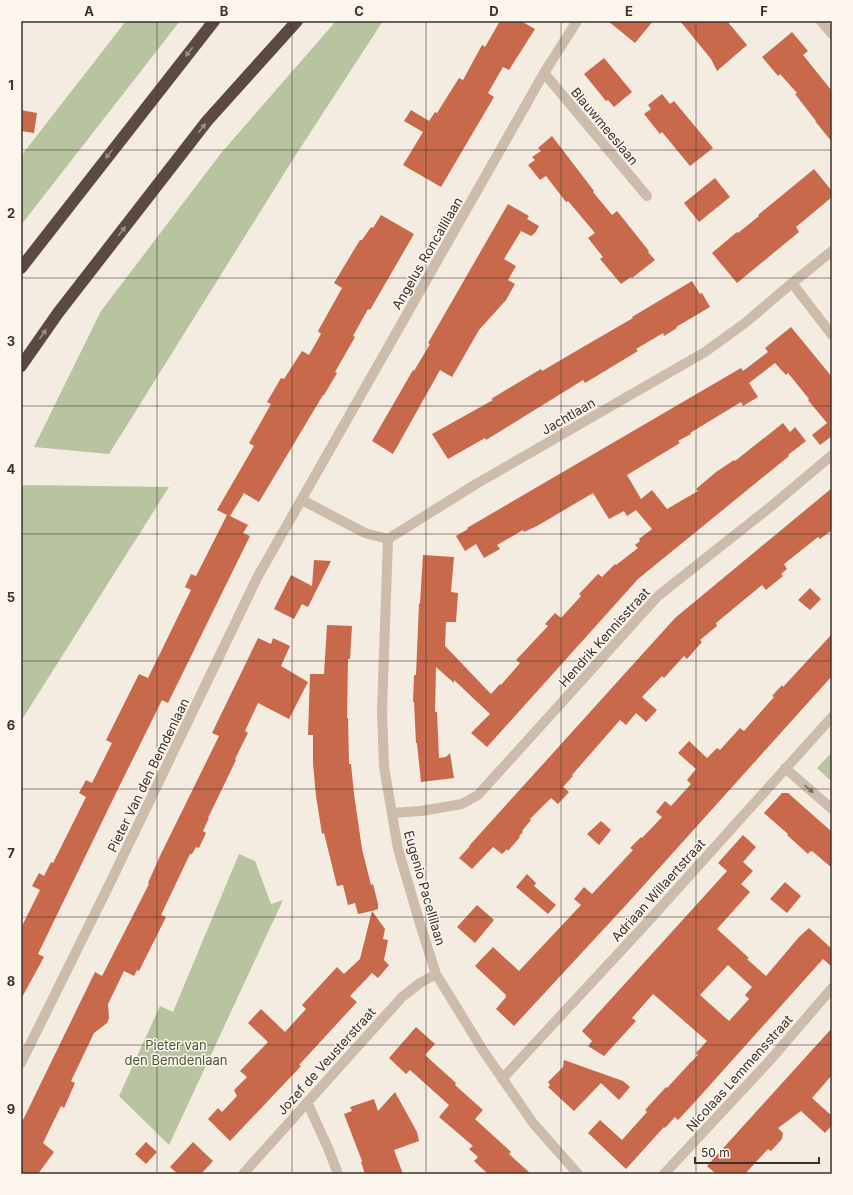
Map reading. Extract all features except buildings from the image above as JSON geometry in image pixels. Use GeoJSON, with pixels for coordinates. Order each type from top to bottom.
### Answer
{"type":"FeatureCollection","features":[{"type":"Feature","properties":{"kind":"highway"},"geometry":{"type":"LineString","coordinates":[[21,268],[214,21]]}},
{"type":"Feature","properties":{"kind":"highway"},"geometry":{"type":"LineString","coordinates":[[21,366],[58,313],[207,122],[297,21]]}},
{"type":"Feature","properties":{"kind":"street","name":"Angelus Roncallilaan"},"geometry":{"type":"LineString","coordinates":[[302,500],[544,73],[577,21]]}},
{"type":"Feature","properties":{"kind":"street"},"geometry":{"type":"LineString","coordinates":[[821,21],[832,34]]}},
{"type":"Feature","properties":{"kind":"street","name":"Blauwmeeslaan"},"geometry":{"type":"LineString","coordinates":[[544,73],[647,196]]}},
{"type":"Feature","properties":{"kind":"street","name":"Jachtlaan"},"geometry":{"type":"LineString","coordinates":[[388,539],[476,484],[705,352],[745,323],[832,251]]}},
{"type":"Feature","properties":{"kind":"street"},"geometry":{"type":"LineString","coordinates":[[792,283],[832,334]]}},
{"type":"Feature","properties":{"kind":"street","name":"Hendrik Kennisstraat"},"geometry":{"type":"LineString","coordinates":[[392,813],[421,811],[462,804],[478,795],[658,596],[774,504],[832,455]]}},
{"type":"Feature","properties":{"kind":"street"},"geometry":{"type":"LineString","coordinates":[[302,500],[365,534],[388,539]]}},
{"type":"Feature","properties":{"kind":"street","name":"Pieter Van den Bemdenlaan"},"geometry":{"type":"LineString","coordinates":[[21,1063],[115,874],[258,576],[302,500]]}},
{"type":"Feature","properties":{"kind":"street","name":"Eugenio Pacellilaan"},"geometry":{"type":"LineString","coordinates":[[388,539],[382,711],[384,767],[401,861],[436,974],[502,1079],[533,1123],[578,1174]]}},
{"type":"Feature","properties":{"kind":"street","name":"Adriaan Willaertstraat"},"geometry":{"type":"LineString","coordinates":[[502,1079],[588,987],[832,717]]}},
{"type":"Feature","properties":{"kind":"street"},"geometry":{"type":"LineString","coordinates":[[786,768],[832,809]]}},
{"type":"Feature","properties":{"kind":"street","name":"Jozef de Veusterstraat"},"geometry":{"type":"LineString","coordinates":[[243,1174],[402,997],[420,983],[436,974]]}},
{"type":"Feature","properties":{"kind":"street","name":"Nicolaas Lemmensstraat"},"geometry":{"type":"LineString","coordinates":[[664,1174],[772,1058],[832,988]]}},
{"type":"Feature","properties":{"kind":"street"},"geometry":{"type":"LineString","coordinates":[[307,1102],[338,1174]]}},
{"type":"Feature","properties":{"kind":"green space"},"geometry":{"type":"Polygon","coordinates":[[[126,21],[180,21],[21,225],[21,156],[126,21]]]}},
{"type":"Feature","properties":{"kind":"green space"},"geometry":{"type":"Polygon","coordinates":[[[336,21],[383,21],[295,156],[109,454],[34,447],[101,311],[222,152],[336,21]]]}},
{"type":"Feature","properties":{"kind":"green space"},"geometry":{"type":"Polygon","coordinates":[[[21,486],[169,487],[21,721],[21,486]]]}},
{"type":"Feature","properties":{"kind":"green space"},"geometry":{"type":"Polygon","coordinates":[[[832,752],[832,782],[817,768],[832,752]]]}},
{"type":"Feature","properties":{"kind":"green space","name":"Pieter van den Bemdenlaan"},"geometry":{"type":"Polygon","coordinates":[[[239,854],[255,861],[271,904],[283,900],[169,1145],[119,1096],[160,1006],[173,1012],[239,854]]]}}]}
